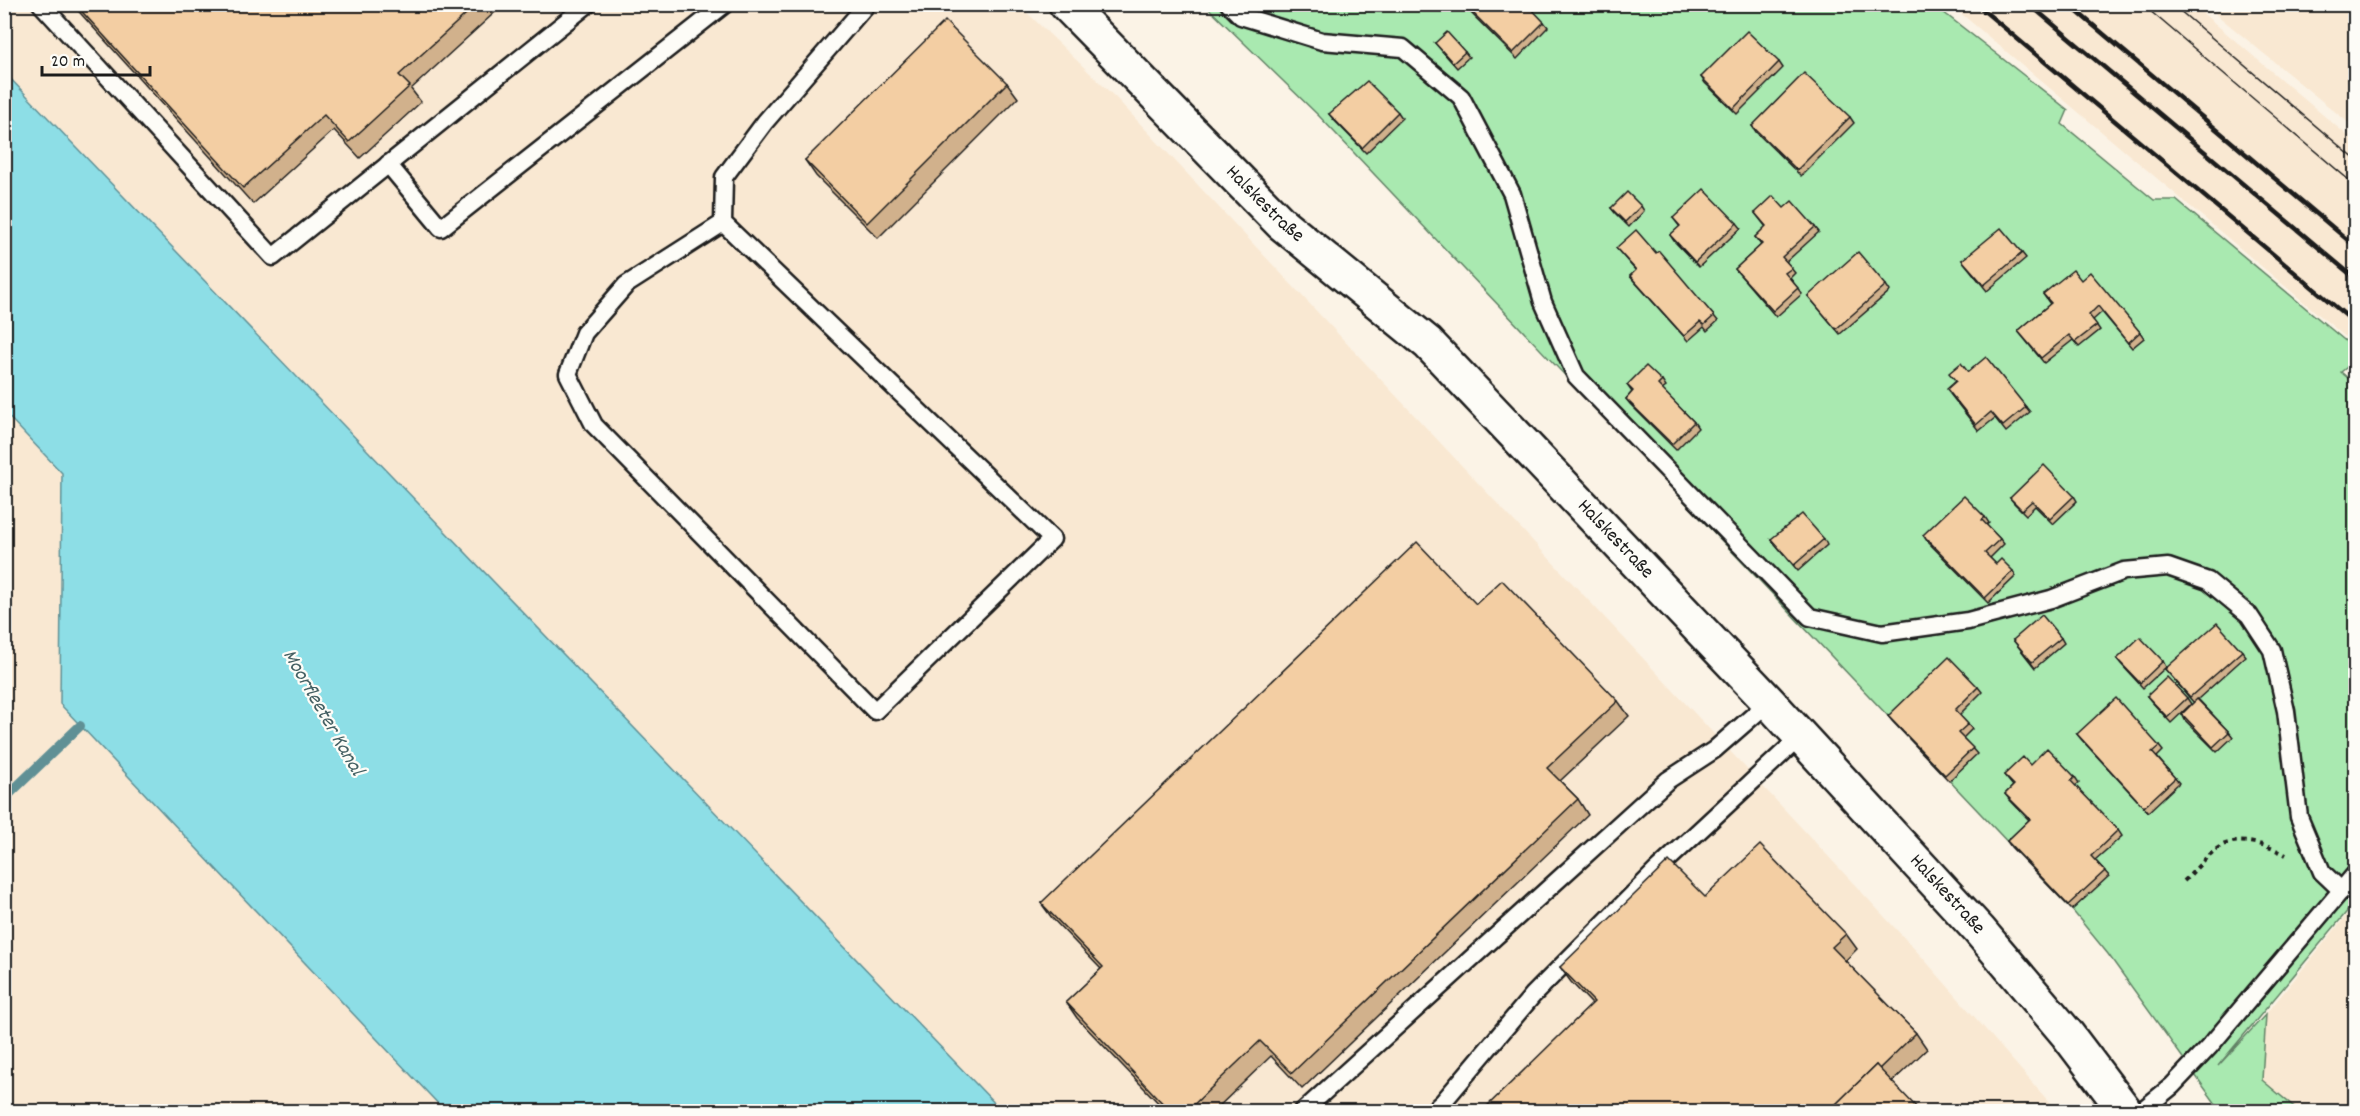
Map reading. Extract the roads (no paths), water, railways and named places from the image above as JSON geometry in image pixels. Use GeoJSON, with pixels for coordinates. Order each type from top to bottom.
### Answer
{"type":"FeatureCollection","features":[{"type":"Feature","properties":{"kind":"street","name":"Halskestraße"},"geometry":{"type":"LineString","coordinates":[[1066,4],[1281,223],[1428,343],[1769,702],[1979,930],[2067,1034],[2126,1112]]}},
{"type":"Feature","properties":{"kind":"lane"},"geometry":{"type":"LineString","coordinates":[[41,4],[273,257],[588,4]]}},
{"type":"Feature","properties":{"kind":"lane"},"geometry":{"type":"LineString","coordinates":[[388,164],[441,228],[725,4]]}},
{"type":"Feature","properties":{"kind":"lane"},"geometry":{"type":"LineString","coordinates":[[723,223],[626,285],[584,333],[568,374],[594,425],[875,711],[1052,539],[723,223],[724,177],[765,122],[867,4]]}},
{"type":"Feature","properties":{"kind":"lane"},"geometry":{"type":"LineString","coordinates":[[1229,4],[1241,16],[1322,41],[1402,48],[1461,97],[1512,194],[1543,302],[1576,376],[1810,617],[1882,633],[1968,621],[2050,598],[2124,571],[2168,567],[2208,581],[2249,615],[2271,650],[2286,711],[2299,817],[2322,872],[2342,891]]}},
{"type":"Feature","properties":{"kind":"lane"},"geometry":{"type":"LineString","coordinates":[[1302,1112],[1668,780],[1714,750],[1769,702]]}},
{"type":"Feature","properties":{"kind":"lane"},"geometry":{"type":"LineString","coordinates":[[1432,1112],[1533,995],[1657,870],[1800,737]]}},
{"type":"Feature","properties":{"kind":"lane"},"geometry":{"type":"LineString","coordinates":[[2140,1112],[2172,1086],[2209,1047],[2355,873]]}},
{"type":"Feature","properties":{"kind":"water","name":"Moorfleeter Kanal"},"geometry":{"type":"Polygon","coordinates":[[[4,72],[1002,1111],[445,1111],[60,704],[62,473],[5,413],[4,72]]]}},
{"type":"Feature","properties":{"kind":"waterway"},"geometry":{"type":"LineString","coordinates":[[4,799],[80,726]]}},
{"type":"Feature","properties":{"kind":"tram line"},"geometry":{"type":"LineString","coordinates":[[2142,4],[2356,186]]}},
{"type":"Feature","properties":{"kind":"tram line"},"geometry":{"type":"LineString","coordinates":[[2172,4],[2356,160]]}},
{"type":"Feature","properties":{"kind":"railway"},"geometry":{"type":"LineString","coordinates":[[1976,4],[2356,324]]}},
{"type":"Feature","properties":{"kind":"railway"},"geometry":{"type":"LineString","coordinates":[[2029,4],[2356,279]]}},
{"type":"Feature","properties":{"kind":"railway"},"geometry":{"type":"LineString","coordinates":[[2068,4],[2356,247]]}}]}
